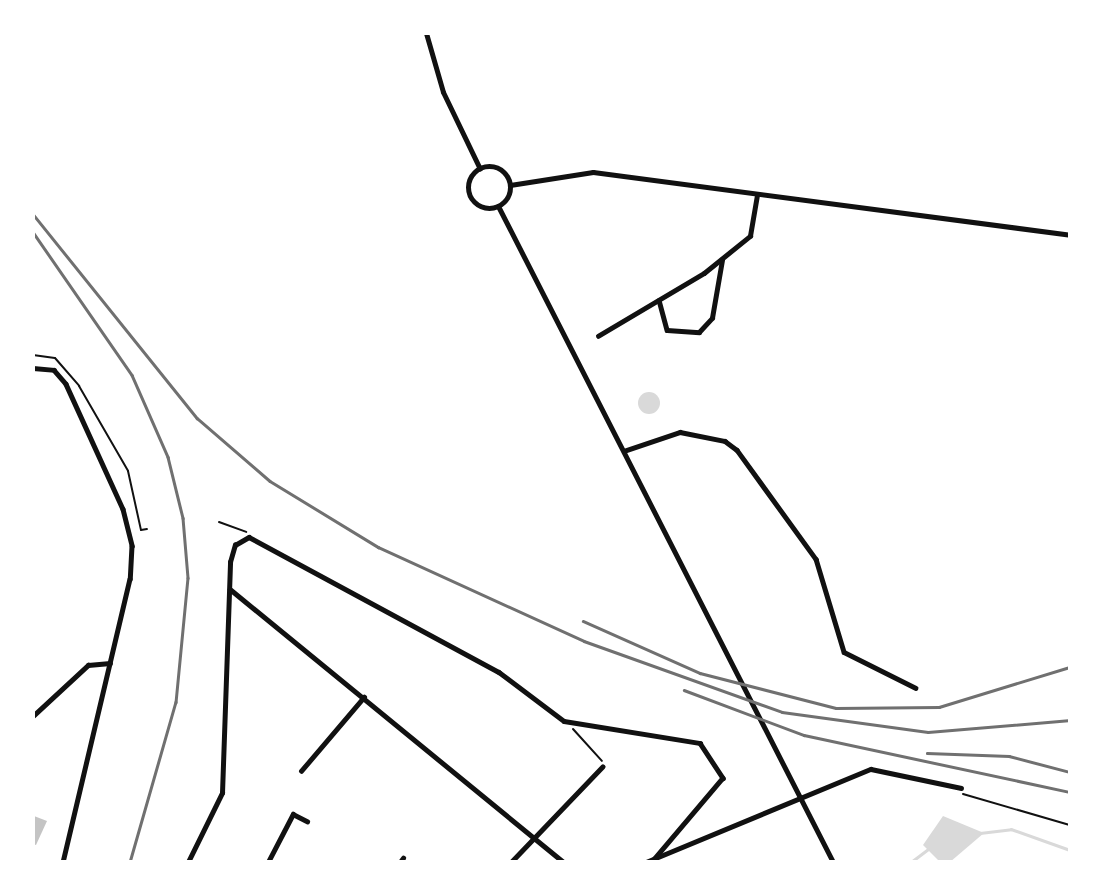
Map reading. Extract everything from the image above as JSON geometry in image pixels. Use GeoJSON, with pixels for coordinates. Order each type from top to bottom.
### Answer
{"type":"FeatureCollection","features":[{"type":"Feature","properties":{"kind":"main road"},"geometry":{"type":"LineString","coordinates":[[426,33],[443,92],[480,169]]}},
{"type":"Feature","properties":{"kind":"main road"},"geometry":{"type":"LineString","coordinates":[[498,206],[482,206],[470,195],[469,182],[480,169],[497,168],[510,185]]}},
{"type":"Feature","properties":{"kind":"main road"},"geometry":{"type":"LineString","coordinates":[[510,185],[590,172],[1070,235]]}},
{"type":"Feature","properties":{"kind":"main road"},"geometry":{"type":"LineString","coordinates":[[498,206],[510,185]]}},
{"type":"Feature","properties":{"kind":"main road"},"geometry":{"type":"LineString","coordinates":[[498,206],[832,862]]}},
{"type":"Feature","properties":{"kind":"street"},"geometry":{"type":"LineString","coordinates":[[598,336],[722,259],[750,236],[757,195]]}},
{"type":"Feature","properties":{"kind":"street"},"geometry":{"type":"LineString","coordinates":[[659,300],[667,330],[699,332],[712,318],[722,259]]}},
{"type":"Feature","properties":{"kind":"street"},"geometry":{"type":"LineString","coordinates":[[33,368],[54,370],[66,384],[125,514],[131,571],[63,862]]}},
{"type":"Feature","properties":{"kind":"street"},"geometry":{"type":"LineString","coordinates":[[624,451],[680,432],[725,441],[737,450],[816,559],[844,652],[916,688]]}},
{"type":"Feature","properties":{"kind":"street"},"geometry":{"type":"LineString","coordinates":[[188,862],[222,793],[232,553],[242,540],[256,538],[499,672],[564,721],[633,736],[692,738],[723,769],[652,861]]}},
{"type":"Feature","properties":{"kind":"street"},"geometry":{"type":"LineString","coordinates":[[230,589],[364,697],[535,844],[564,862]]}},
{"type":"Feature","properties":{"kind":"street"},"geometry":{"type":"LineString","coordinates":[[33,716],[88,665],[110,663]]}},
{"type":"Feature","properties":{"kind":"street"},"geometry":{"type":"LineString","coordinates":[[301,771],[364,697]]}},
{"type":"Feature","properties":{"kind":"street"},"geometry":{"type":"LineString","coordinates":[[511,862],[535,844],[602,767]]}},
{"type":"Feature","properties":{"kind":"street"},"geometry":{"type":"LineString","coordinates":[[646,862],[861,773],[884,768],[961,788]]}},
{"type":"Feature","properties":{"kind":"street"},"geometry":{"type":"LineString","coordinates":[[268,862],[293,814],[307,821]]}},
{"type":"Feature","properties":{"kind":"path"},"geometry":{"type":"LineString","coordinates":[[33,355],[55,358],[91,404],[128,471],[141,530],[147,529]]}},
{"type":"Feature","properties":{"kind":"path"},"geometry":{"type":"LineString","coordinates":[[219,522],[256,538]]}},
{"type":"Feature","properties":{"kind":"path"},"geometry":{"type":"LineString","coordinates":[[564,721],[600,755],[602,767]]}},
{"type":"Feature","properties":{"kind":"path"},"geometry":{"type":"LineString","coordinates":[[972,796],[1070,825]]}},
{"type":"Feature","properties":{"kind":"shaded area"},"geometry":{"type":"Polygon","coordinates":[[[649,392],[657,395],[660,403],[657,411],[649,414],[641,411],[638,403],[641,395],[649,392]]]}},
{"type":"Feature","properties":{"kind":"shaded area"},"geometry":{"type":"Polygon","coordinates":[[[943,816],[984,833],[950,862],[940,862],[923,845],[943,816]]]}},
{"type":"Feature","properties":{"kind":"building"},"geometry":{"type":"Polygon","coordinates":[[[34,816],[47,821],[36,845],[33,844],[34,816]]]}},
{"type":"Feature","properties":{"kind":"waterway"},"geometry":{"type":"LineString","coordinates":[[980,833],[1011,829],[1070,850]]}},
{"type":"Feature","properties":{"kind":"waterway"},"geometry":{"type":"LineString","coordinates":[[911,862],[928,849]]}},
{"type":"Feature","properties":{"kind":"railway"},"geometry":{"type":"LineString","coordinates":[[33,214],[197,418],[270,481],[378,547],[584,641],[782,712],[928,732],[1070,720]]}},
{"type":"Feature","properties":{"kind":"railway"},"geometry":{"type":"LineString","coordinates":[[33,232],[132,375],[168,457],[183,518],[188,578],[176,702],[130,862]]}},
{"type":"Feature","properties":{"kind":"railway"},"geometry":{"type":"LineString","coordinates":[[583,621],[700,673],[836,708],[939,707],[1070,667]]}},
{"type":"Feature","properties":{"kind":"railway"},"geometry":{"type":"LineString","coordinates":[[684,690],[804,735],[1070,792]]}},
{"type":"Feature","properties":{"kind":"railway"},"geometry":{"type":"LineString","coordinates":[[927,753],[1009,756],[1070,772]]}}]}
